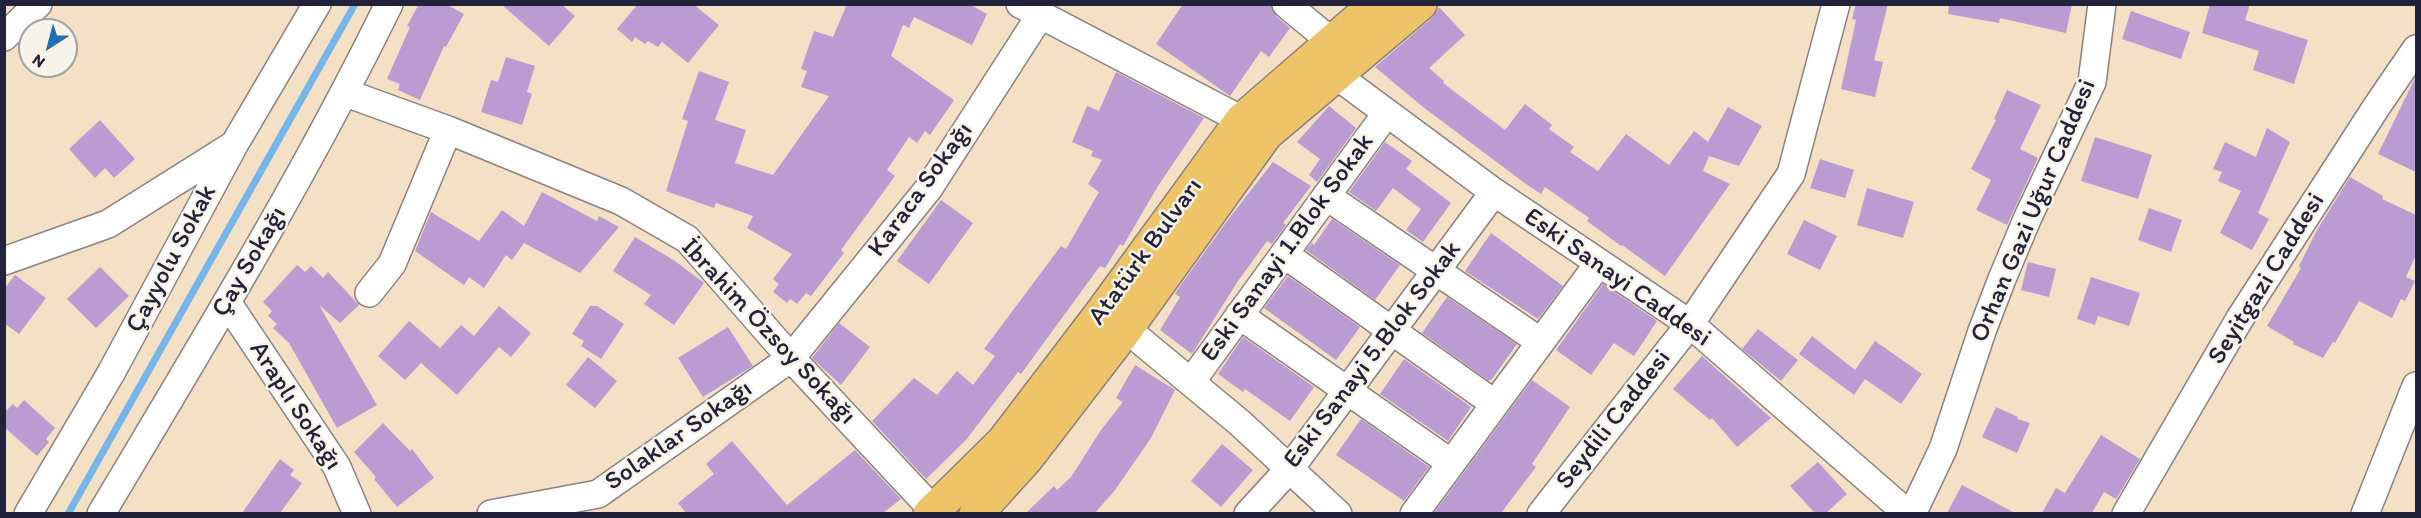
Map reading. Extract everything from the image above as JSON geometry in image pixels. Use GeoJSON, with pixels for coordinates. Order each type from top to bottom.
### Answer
{"type":"FeatureCollection","features":[{"type":"Feature","properties":{"kind":"main road","name":"Atatürk Bulvarı"},"geometry":{"type":"LineString","coordinates":[[932,512],[1004,441],[1115,320],[1327,59],[1376,4]]}},
{"type":"Feature","properties":{"kind":"main road","name":"Atatürk Bulvarı"},"geometry":{"type":"LineString","coordinates":[[976,513],[1026,459],[1242,120],[1327,59],[1420,4]]}},
{"type":"Feature","properties":{"kind":"street"},"geometry":{"type":"LineString","coordinates":[[4,37],[38,4]]}},
{"type":"Feature","properties":{"kind":"street","name":"Çayyolu Sokak"},"geometry":{"type":"LineString","coordinates":[[28,513],[111,373],[234,145],[317,4]]}},
{"type":"Feature","properties":{"kind":"street","name":"Çay Sokağı"},"geometry":{"type":"LineString","coordinates":[[101,513],[227,302],[346,93],[389,4]]}},
{"type":"Feature","properties":{"kind":"street","name":"Eski Sanayi Caddesi"},"geometry":{"type":"LineString","coordinates":[[1286,4],[1327,59],[1386,114],[1494,192],[1690,324],[1910,513]]}},
{"type":"Feature","properties":{"kind":"street","name":"Seydili Caddesi"},"geometry":{"type":"LineString","coordinates":[[1540,513],[1690,324],[1791,174],[1836,4]]}},
{"type":"Feature","properties":{"kind":"street","name":"Orhan Gazi Uğur Caddesi"},"geometry":{"type":"LineString","coordinates":[[1910,513],[1925,490],[1943,449],[1982,331],[2015,248],[2091,82],[2102,4]]}},
{"type":"Feature","properties":{"kind":"street"},"geometry":{"type":"LineString","coordinates":[[1030,9],[1242,120]]}},
{"type":"Feature","properties":{"kind":"street","name":"Karaca Sokağı"},"geometry":{"type":"LineString","coordinates":[[791,358],[929,188],[1030,9]]}},
{"type":"Feature","properties":{"kind":"street","name":"Seyitgazi Caddesi"},"geometry":{"type":"LineString","coordinates":[[2126,513],[2239,320],[2416,49]]}},
{"type":"Feature","properties":{"kind":"street","name":"İbrahim Özsoy Sokağı"},"geometry":{"type":"LineString","coordinates":[[346,93],[448,130],[621,201],[687,239],[791,358],[932,512]]}},
{"type":"Feature","properties":{"kind":"street","name":"Eski Sanayi 1.Blok Sokak"},"geometry":{"type":"LineString","coordinates":[[1191,382],[1386,114]]}},
{"type":"Feature","properties":{"kind":"street"},"geometry":{"type":"LineString","coordinates":[[369,293],[392,264],[448,130]]}},
{"type":"Feature","properties":{"kind":"street"},"geometry":{"type":"LineString","coordinates":[[4,261],[108,224],[234,145]]}},
{"type":"Feature","properties":{"kind":"street","name":"Eski Sanayi 5.Blok Sokak"},"geometry":{"type":"LineString","coordinates":[[1248,513],[1291,467],[1494,192]]}},
{"type":"Feature","properties":{"kind":"street"},"geometry":{"type":"LineString","coordinates":[[1326,196],[1541,342]]}},
{"type":"Feature","properties":{"kind":"street"},"geometry":{"type":"LineString","coordinates":[[1284,254],[1495,404]]}},
{"type":"Feature","properties":{"kind":"street"},"geometry":{"type":"LineString","coordinates":[[1414,513],[1599,263]]}},
{"type":"Feature","properties":{"kind":"street","name":"Araplı Sokağı"},"geometry":{"type":"LineString","coordinates":[[227,302],[337,467],[357,513]]}},
{"type":"Feature","properties":{"kind":"street"},"geometry":{"type":"LineString","coordinates":[[1239,315],[1451,464]]}},
{"type":"Feature","properties":{"kind":"street"},"geometry":{"type":"LineString","coordinates":[[1115,320],[1291,467],[1338,513]]}},
{"type":"Feature","properties":{"kind":"street","name":"Solaklar Sokağı"},"geometry":{"type":"LineString","coordinates":[[491,513],[598,494],[791,358]]}},
{"type":"Feature","properties":{"kind":"street"},"geometry":{"type":"LineString","coordinates":[[2366,513],[2416,386]]}},
{"type":"Feature","properties":{"kind":"building"},"geometry":{"type":"Polygon","coordinates":[[[419,4],[446,4],[464,14],[446,47],[444,46],[420,100],[398,90],[400,84],[387,79],[410,27],[407,26],[419,4]]]}},
{"type":"Feature","properties":{"kind":"building"},"geometry":{"type":"Polygon","coordinates":[[[501,4],[561,4],[575,16],[549,46],[501,4]]]}},
{"type":"Feature","properties":{"kind":"building"},"geometry":{"type":"Polygon","coordinates":[[[638,4],[693,4],[719,25],[688,63],[662,42],[658,47],[648,41],[645,44],[635,37],[632,42],[617,29],[638,4]]]}},
{"type":"Feature","properties":{"kind":"building"},"geometry":{"type":"Polygon","coordinates":[[[847,4],[969,4],[987,14],[972,45],[914,17],[909,28],[903,25],[891,56],[954,100],[930,135],[925,131],[917,143],[909,137],[887,170],[895,176],[841,250],[844,253],[811,296],[806,293],[797,304],[790,299],[787,303],[773,292],[779,284],[773,279],[792,254],[747,228],[753,216],[716,203],[714,208],[666,191],[688,121],[682,119],[699,71],[729,82],[715,120],[746,130],[735,163],[773,175],[829,96],[801,87],[807,71],[801,69],[814,31],[833,37],[847,4]]]}},
{"type":"Feature","properties":{"kind":"building"},"geometry":{"type":"Polygon","coordinates":[[[1183,4],[1271,4],[1276,16],[1290,28],[1269,57],[1261,51],[1230,96],[1156,44],[1183,4]]]}},
{"type":"Feature","properties":{"kind":"building"},"geometry":{"type":"Polygon","coordinates":[[[1856,4],[1888,4],[1874,60],[1883,62],[1875,97],[1841,89],[1856,20],[1852,19],[1856,4]]]}},
{"type":"Feature","properties":{"kind":"building"},"geometry":{"type":"Polygon","coordinates":[[[1949,4],[2072,4],[2066,33],[2000,18],[1999,23],[1948,14],[1949,4]]]}},
{"type":"Feature","properties":{"kind":"building"},"geometry":{"type":"Polygon","coordinates":[[[2210,4],[2250,4],[2245,20],[2308,40],[2294,84],[2253,70],[2259,51],[2202,33],[2210,4]]]}},
{"type":"Feature","properties":{"kind":"building"},"geometry":{"type":"Polygon","coordinates":[[[1439,7],[1465,35],[1429,68],[1444,81],[1443,83],[1505,130],[1525,104],[1552,125],[1549,129],[1574,147],[1570,152],[1598,171],[1626,134],[1669,165],[1694,131],[1708,142],[1728,107],[1762,126],[1739,166],[1709,156],[1703,171],[1730,184],[1665,276],[1587,221],[1589,218],[1545,187],[1541,194],[1526,184],[1423,107],[1375,67],[1432,18],[1439,7]]]}},
{"type":"Feature","properties":{"kind":"building"},"geometry":{"type":"Polygon","coordinates":[[[2131,11],[2190,32],[2181,59],[2122,39],[2131,11]]]}},
{"type":"Feature","properties":{"kind":"building"},"geometry":{"type":"Polygon","coordinates":[[[506,57],[535,66],[527,92],[532,94],[522,125],[481,112],[491,80],[498,82],[506,57]]]}},
{"type":"Feature","properties":{"kind":"building"},"geometry":{"type":"Polygon","coordinates":[[[1116,72],[1204,118],[1158,186],[1123,246],[1120,244],[1105,268],[1100,266],[1021,374],[1018,372],[966,440],[926,479],[872,421],[914,378],[937,395],[957,371],[973,385],[995,356],[984,349],[1061,246],[1066,249],[1099,192],[1088,184],[1102,160],[1091,156],[1093,151],[1072,142],[1087,106],[1099,111],[1116,72]]]}},
{"type":"Feature","properties":{"kind":"building"},"geometry":{"type":"Polygon","coordinates":[[[2416,76],[2416,172],[2378,154],[2416,76]]]}},
{"type":"Feature","properties":{"kind":"building"},"geometry":{"type":"Polygon","coordinates":[[[2007,90],[2041,105],[2020,149],[2038,158],[2007,225],[1976,210],[1991,180],[1971,169],[1996,120],[1994,119],[2007,90]]]}},
{"type":"Feature","properties":{"kind":"building"},"geometry":{"type":"Polygon","coordinates":[[[1329,106],[1356,128],[1317,182],[1309,175],[1320,159],[1297,142],[1329,106]]]}},
{"type":"Feature","properties":{"kind":"building"},"geometry":{"type":"Polygon","coordinates":[[[100,120],[135,159],[114,178],[105,168],[95,178],[69,149],[100,120]]]}},
{"type":"Feature","properties":{"kind":"building"},"geometry":{"type":"Polygon","coordinates":[[[2267,128],[2290,142],[2258,213],[2269,219],[2252,250],[2220,233],[2241,191],[2218,181],[2222,172],[2213,169],[2225,142],[2256,157],[2267,128]]]}},
{"type":"Feature","properties":{"kind":"building"},"geometry":{"type":"Polygon","coordinates":[[[2095,137],[2152,155],[2138,199],[2081,181],[2095,137]]]}},
{"type":"Feature","properties":{"kind":"building"},"geometry":{"type":"Polygon","coordinates":[[[1385,142],[1412,161],[1406,169],[1451,203],[1423,242],[1406,230],[1421,209],[1393,188],[1376,211],[1349,192],[1385,142]]]}},
{"type":"Feature","properties":{"kind":"building"},"geometry":{"type":"Polygon","coordinates":[[[1820,159],[1854,170],[1845,198],[1810,188],[1820,159]]]}},
{"type":"Feature","properties":{"kind":"building"},"geometry":{"type":"Polygon","coordinates":[[[1273,162],[1311,186],[1283,223],[1286,225],[1272,244],[1267,241],[1238,281],[1192,354],[1160,330],[1180,297],[1175,294],[1273,162]]]}},
{"type":"Feature","properties":{"kind":"building"},"geometry":{"type":"Polygon","coordinates":[[[2350,177],[2383,196],[2382,199],[2416,215],[2416,255],[2406,277],[2415,281],[2405,301],[2401,299],[2392,318],[2359,301],[2335,343],[2333,342],[2323,358],[2293,344],[2294,342],[2267,326],[2301,268],[2299,266],[2317,230],[2350,177]]]}},
{"type":"Feature","properties":{"kind":"building"},"geometry":{"type":"Polygon","coordinates":[[[1867,188],[1914,202],[1903,238],[1857,225],[1867,188]]]}},
{"type":"Feature","properties":{"kind":"building"},"geometry":{"type":"Polygon","coordinates":[[[542,192],[597,221],[599,216],[619,227],[580,273],[524,243],[512,260],[506,255],[484,288],[469,277],[464,285],[415,251],[431,212],[479,241],[502,210],[524,226],[542,192]]]}},
{"type":"Feature","properties":{"kind":"building"},"geometry":{"type":"Polygon","coordinates":[[[941,200],[973,223],[929,284],[897,261],[941,200]]]}},
{"type":"Feature","properties":{"kind":"building"},"geometry":{"type":"Polygon","coordinates":[[[2149,208],[2182,220],[2171,252],[2138,240],[2149,208]]]}},
{"type":"Feature","properties":{"kind":"building"},"geometry":{"type":"Polygon","coordinates":[[[1332,219],[1400,265],[1375,300],[1306,250],[1312,243],[1314,245],[1332,219]]]}},
{"type":"Feature","properties":{"kind":"building"},"geometry":{"type":"Polygon","coordinates":[[[1804,220],[1837,236],[1820,270],[1787,254],[1804,220]]]}},
{"type":"Feature","properties":{"kind":"building"},"geometry":{"type":"Polygon","coordinates":[[[1491,233],[1563,286],[1538,319],[1465,271],[1491,233]]]}},
{"type":"Feature","properties":{"kind":"building"},"geometry":{"type":"Polygon","coordinates":[[[635,237],[675,261],[704,283],[674,325],[644,304],[651,295],[613,271],[635,237]]]}},
{"type":"Feature","properties":{"kind":"building"},"geometry":{"type":"Polygon","coordinates":[[[2028,262],[2056,269],[2049,297],[2021,290],[2028,262]]]}},
{"type":"Feature","properties":{"kind":"building"},"geometry":{"type":"Polygon","coordinates":[[[297,265],[305,272],[311,266],[323,278],[328,272],[359,305],[340,323],[319,305],[377,405],[337,428],[289,343],[273,328],[277,324],[268,316],[272,311],[263,302],[297,265]]]}},
{"type":"Feature","properties":{"kind":"building"},"geometry":{"type":"Polygon","coordinates":[[[100,267],[129,296],[96,328],[67,299],[100,267]]]}},
{"type":"Feature","properties":{"kind":"building"},"geometry":{"type":"Polygon","coordinates":[[[15,275],[46,298],[19,334],[4,323],[4,289],[15,275]]]}},
{"type":"Feature","properties":{"kind":"building"},"geometry":{"type":"Polygon","coordinates":[[[1288,276],[1360,327],[1336,360],[1264,308],[1288,276]]]}},
{"type":"Feature","properties":{"kind":"building"},"geometry":{"type":"Polygon","coordinates":[[[2091,277],[2140,293],[2129,326],[2098,316],[2095,325],[2077,319],[2091,277]]]}},
{"type":"Feature","properties":{"kind":"building"},"geometry":{"type":"Polygon","coordinates":[[[1603,284],[1657,321],[1634,356],[1614,343],[1591,375],[1556,350],[1603,284]]]}},
{"type":"Feature","properties":{"kind":"building"},"geometry":{"type":"Polygon","coordinates":[[[1447,297],[1517,344],[1489,381],[1422,333],[1447,297]]]}},
{"type":"Feature","properties":{"kind":"building"},"geometry":{"type":"Polygon","coordinates":[[[499,306],[531,333],[511,357],[499,347],[457,395],[421,363],[405,380],[378,356],[409,321],[440,348],[461,325],[474,336],[499,306]]]}},
{"type":"Feature","properties":{"kind":"building"},"geometry":{"type":"Polygon","coordinates":[[[590,306],[597,306],[624,324],[601,359],[581,346],[584,341],[572,334],[590,306]]]}},
{"type":"Feature","properties":{"kind":"building"},"geometry":{"type":"Polygon","coordinates":[[[839,323],[870,347],[841,385],[812,358],[839,323]]]}},
{"type":"Feature","properties":{"kind":"building"},"geometry":{"type":"Polygon","coordinates":[[[728,327],[753,366],[703,397],[678,358],[728,327]]]}},
{"type":"Feature","properties":{"kind":"building"},"geometry":{"type":"Polygon","coordinates":[[[1758,329],[1798,360],[1781,381],[1742,349],[1758,329]]]}},
{"type":"Feature","properties":{"kind":"building"},"geometry":{"type":"Polygon","coordinates":[[[1812,336],[1855,370],[1875,341],[1922,374],[1901,404],[1865,379],[1854,395],[1799,354],[1812,336]]]}},
{"type":"Feature","properties":{"kind":"building"},"geometry":{"type":"Polygon","coordinates":[[[1243,337],[1314,387],[1290,421],[1245,389],[1243,392],[1218,374],[1243,337]]]}},
{"type":"Feature","properties":{"kind":"building"},"geometry":{"type":"Polygon","coordinates":[[[1702,356],[1771,418],[1737,447],[1712,418],[1710,420],[1673,389],[1702,356]]]}},
{"type":"Feature","properties":{"kind":"building"},"geometry":{"type":"Polygon","coordinates":[[[588,357],[617,381],[595,408],[566,385],[588,357]]]}},
{"type":"Feature","properties":{"kind":"building"},"geometry":{"type":"Polygon","coordinates":[[[1404,359],[1471,407],[1448,441],[1380,394],[1404,359]]]}},
{"type":"Feature","properties":{"kind":"building"},"geometry":{"type":"Polygon","coordinates":[[[1135,365],[1175,390],[1151,438],[1115,490],[1095,513],[1026,513],[1054,486],[1057,490],[1071,477],[1101,430],[1123,402],[1116,398],[1135,365]]]}},
{"type":"Feature","properties":{"kind":"building"},"geometry":{"type":"Polygon","coordinates":[[[1532,380],[1570,407],[1532,464],[1536,467],[1501,513],[1434,513],[1532,380]]]}},
{"type":"Feature","properties":{"kind":"building"},"geometry":{"type":"Polygon","coordinates":[[[24,400],[55,428],[46,439],[49,442],[37,456],[4,427],[4,413],[13,404],[17,408],[24,400]]]}},
{"type":"Feature","properties":{"kind":"building"},"geometry":{"type":"Polygon","coordinates":[[[1996,407],[2018,417],[2017,419],[2030,423],[2017,453],[1982,437],[1996,407]]]}},
{"type":"Feature","properties":{"kind":"building"},"geometry":{"type":"Polygon","coordinates":[[[1361,419],[1429,467],[1404,501],[1336,455],[1361,419]]]}},
{"type":"Feature","properties":{"kind":"building"},"geometry":{"type":"Polygon","coordinates":[[[383,423],[410,451],[412,449],[434,478],[397,507],[374,479],[376,477],[354,452],[383,423]]]}},
{"type":"Feature","properties":{"kind":"building"},"geometry":{"type":"Polygon","coordinates":[[[2101,435],[2140,459],[2116,499],[2104,492],[2092,513],[2042,513],[2056,488],[2065,493],[2101,435]]]}},
{"type":"Feature","properties":{"kind":"building"},"geometry":{"type":"Polygon","coordinates":[[[732,441],[787,505],[855,450],[901,499],[883,513],[686,513],[678,503],[714,474],[706,464],[732,441]]]}},
{"type":"Feature","properties":{"kind":"building"},"geometry":{"type":"Polygon","coordinates":[[[1222,444],[1253,470],[1221,507],[1191,481],[1222,444]]]}},
{"type":"Feature","properties":{"kind":"building"},"geometry":{"type":"Polygon","coordinates":[[[280,459],[294,470],[290,475],[302,483],[280,513],[242,513],[280,459]]]}},
{"type":"Feature","properties":{"kind":"building"},"geometry":{"type":"Polygon","coordinates":[[[1818,462],[1847,494],[1826,513],[1815,513],[1790,486],[1818,462]]]}},
{"type":"Feature","properties":{"kind":"building"},"geometry":{"type":"Polygon","coordinates":[[[1962,485],[2015,513],[1947,513],[1962,485]]]}},
{"type":"Feature","properties":{"kind":"waterway"},"geometry":{"type":"LineString","coordinates":[[68,514],[355,4]]}}]}
